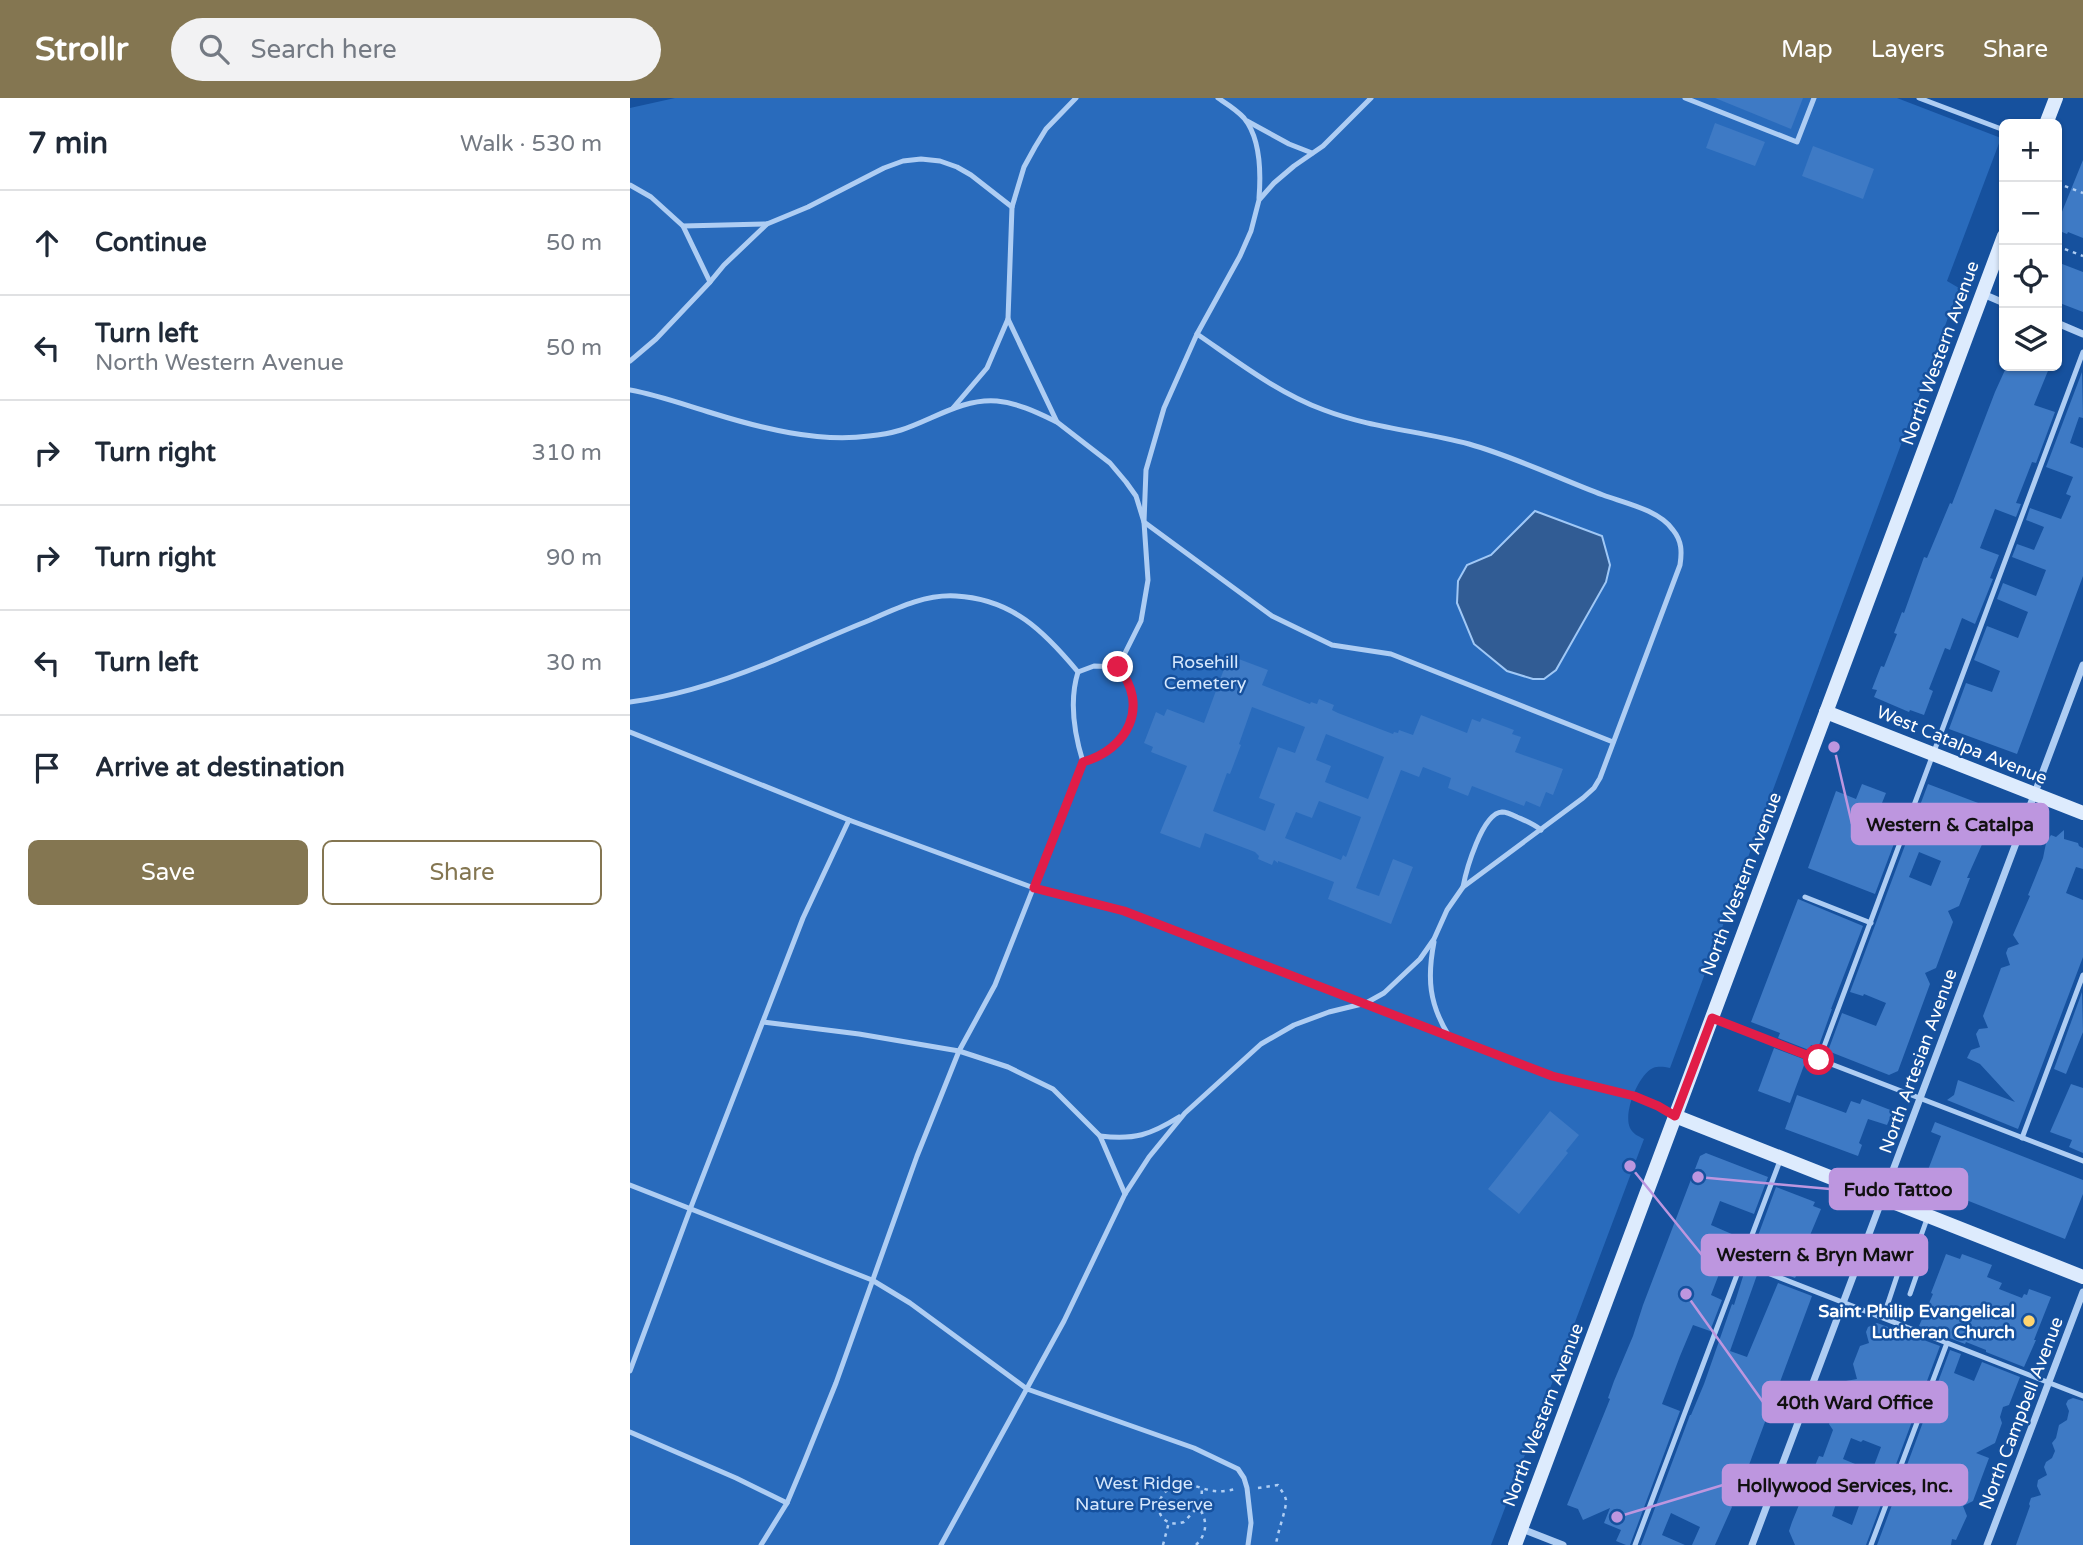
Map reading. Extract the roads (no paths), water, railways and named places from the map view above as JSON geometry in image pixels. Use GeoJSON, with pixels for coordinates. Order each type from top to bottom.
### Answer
{"type":"FeatureCollection","features":[{"type":"Feature","properties":{"kind":"main road"},"geometry":{"type":"LineString","coordinates":[[2048,119],[2056,98]]}},
{"type":"Feature","properties":{"kind":"main road","name":"North Western Avenue"},"geometry":{"type":"LineString","coordinates":[[1515,1545],[2001,245]]}},
{"type":"Feature","properties":{"kind":"main road","name":"West Catalpa Avenue"},"geometry":{"type":"LineString","coordinates":[[1826,712],[2083,813]]}},
{"type":"Feature","properties":{"kind":"main road"},"geometry":{"type":"LineString","coordinates":[[1675,1116],[2083,1277]]}},
{"type":"Feature","properties":{"kind":"street"},"geometry":{"type":"LineString","coordinates":[[1983,294],[1999,301]]}},
{"type":"Feature","properties":{"kind":"street"},"geometry":{"type":"LineString","coordinates":[[2062,325],[2083,334]]}},
{"type":"Feature","properties":{"kind":"street","name":"North Artesian Avenue"},"geometry":{"type":"LineString","coordinates":[[1752,1545],[2083,665]]}},
{"type":"Feature","properties":{"kind":"street","name":"North Campbell Avenue"},"geometry":{"type":"LineString","coordinates":[[1987,1545],[2083,1292]]}},
{"type":"Feature","properties":{"kind":"street"},"geometry":{"type":"LineString","coordinates":[[1521,1528],[1563,1545]]}},
{"type":"Feature","properties":{"kind":"lane"},"geometry":{"type":"LineString","coordinates":[[953,408],[987,368],[1008,319],[1012,207],[1024,167],[1046,129],[1076,98]]}},
{"type":"Feature","properties":{"kind":"lane"},"geometry":{"type":"LineString","coordinates":[[1218,98],[1245,119],[1289,144],[1312,153]]}},
{"type":"Feature","properties":{"kind":"lane"},"geometry":{"type":"LineString","coordinates":[[1259,200],[1274,183],[1337,133],[1371,98]]}},
{"type":"Feature","properties":{"kind":"lane"},"geometry":{"type":"LineString","coordinates":[[1685,98],[1797,142],[1814,98]]}},
{"type":"Feature","properties":{"kind":"lane"},"geometry":{"type":"LineString","coordinates":[[1919,98],[1999,128]]}},
{"type":"Feature","properties":{"kind":"lane"},"geometry":{"type":"LineString","coordinates":[[1118,667],[1141,621],[1148,580],[1144,522],[1146,470],[1164,408],[1197,334],[1240,256],[1251,231],[1259,200],[1258,156],[1245,119]]}},
{"type":"Feature","properties":{"kind":"lane"},"geometry":{"type":"LineString","coordinates":[[630,361],[656,340],[724,265],[767,224],[808,207],[884,168],[902,161],[940,161],[971,175],[1012,207]]}},
{"type":"Feature","properties":{"kind":"lane"},"geometry":{"type":"LineString","coordinates":[[630,185],[651,197],[683,226],[710,282]]}},
{"type":"Feature","properties":{"kind":"lane"},"geometry":{"type":"LineString","coordinates":[[683,226],[767,224]]}},
{"type":"Feature","properties":{"kind":"lane"},"geometry":{"type":"LineString","coordinates":[[1008,319],[1057,422]]}},
{"type":"Feature","properties":{"kind":"lane"},"geometry":{"type":"LineString","coordinates":[[941,1545],[1064,1321],[1125,1194],[1149,1157],[1185,1113],[1261,1044],[1294,1026],[1329,1012],[1366,1003],[1384,993],[1420,959],[1463,887],[1594,788],[1680,565],[1682,551],[1679,539],[1672,528],[1649,512],[1493,451],[1383,427],[1324,410],[1265,381],[1197,334]]}},
{"type":"Feature","properties":{"kind":"lane"},"geometry":{"type":"LineString","coordinates":[[1819,1060],[2083,352]]}},
{"type":"Feature","properties":{"kind":"lane"},"geometry":{"type":"LineString","coordinates":[[630,390],[750,425],[828,437],[868,436],[900,430],[953,408],[982,401],[1017,405],[1057,422],[1110,463],[1136,496],[1144,522],[1272,616],[1332,645],[1391,654],[1613,742]]}},
{"type":"Feature","properties":{"kind":"lane"},"geometry":{"type":"LineString","coordinates":[[630,702],[729,678],[900,607],[929,598],[954,596],[980,599],[1000,605],[1021,616],[1040,629],[1078,672]]}},
{"type":"Feature","properties":{"kind":"lane"},"geometry":{"type":"LineString","coordinates":[[761,1545],[787,1503],[836,1383],[959,1051],[995,985],[1083,762],[1076,737],[1073,699],[1073,686],[1078,672],[1094,666],[1118,667]]}},
{"type":"Feature","properties":{"kind":"lane"},"geometry":{"type":"LineString","coordinates":[[1083,762],[1115,746],[1131,716],[1131,686],[1118,667]]}},
{"type":"Feature","properties":{"kind":"lane"},"geometry":{"type":"LineString","coordinates":[[630,732],[849,820],[1034,888],[1124,911],[1552,1076],[1634,1096],[1675,1116]]}},
{"type":"Feature","properties":{"kind":"lane"},"geometry":{"type":"LineString","coordinates":[[1463,887],[1471,857],[1492,816],[1508,813],[1532,823],[1541,830]]}},
{"type":"Feature","properties":{"kind":"lane"},"geometry":{"type":"LineString","coordinates":[[630,1371],[803,918],[849,820]]}},
{"type":"Feature","properties":{"kind":"lane"},"geometry":{"type":"LineString","coordinates":[[1805,897],[1871,923]]}},
{"type":"Feature","properties":{"kind":"lane"},"geometry":{"type":"LineString","coordinates":[[1434,939],[1430,960],[1431,996],[1440,1022],[1449,1037]]}},
{"type":"Feature","properties":{"kind":"lane"},"geometry":{"type":"LineString","coordinates":[[2022,1138],[2083,975]]}},
{"type":"Feature","properties":{"kind":"lane"},"geometry":{"type":"LineString","coordinates":[[1712,1018],[2083,1161]]}},
{"type":"Feature","properties":{"kind":"lane"},"geometry":{"type":"LineString","coordinates":[[764,1022],[859,1034],[959,1051],[1008,1068],[1053,1089],[1100,1136],[1125,1194]]}},
{"type":"Feature","properties":{"kind":"lane"},"geometry":{"type":"LineString","coordinates":[[1100,1136],[1142,1136],[1157,1131],[1185,1113]]}},
{"type":"Feature","properties":{"kind":"lane"},"geometry":{"type":"LineString","coordinates":[[1635,1545],[1782,1158]]}},
{"type":"Feature","properties":{"kind":"lane"},"geometry":{"type":"LineString","coordinates":[[630,1185],[872,1280],[910,1303],[1027,1389],[1211,1455],[1238,1469],[1247,1488],[1251,1523],[1248,1545]]}},
{"type":"Feature","properties":{"kind":"lane"},"geometry":{"type":"LineString","coordinates":[[1917,1247],[1928,1216]]}},
{"type":"Feature","properties":{"kind":"lane"},"geometry":{"type":"LineString","coordinates":[[1887,1306],[1908,1243],[1925,1251],[1910,1294]]}},
{"type":"Feature","properties":{"kind":"lane"},"geometry":{"type":"LineString","coordinates":[[1742,1263],[2083,1396]]}},
{"type":"Feature","properties":{"kind":"lane"},"geometry":{"type":"LineString","coordinates":[[1871,1545],[1947,1343]]}},
{"type":"Feature","properties":{"kind":"lane"},"geometry":{"type":"LineString","coordinates":[[630,1432],[787,1503]]}},
{"type":"Feature","properties":{"kind":"place","name":"Western & Catalpa"},"geometry":{"type":"Point","coordinates":[1834,747]}},
{"type":"Feature","properties":{"kind":"place","name":"Western & Bryn Mawr"},"geometry":{"type":"Point","coordinates":[1630,1166]}},
{"type":"Feature","properties":{"kind":"place","name":"Fudo Tattoo"},"geometry":{"type":"Point","coordinates":[1698,1177]}},
{"type":"Feature","properties":{"kind":"place","name":"40th Ward Office"},"geometry":{"type":"Point","coordinates":[1686,1294]}},
{"type":"Feature","properties":{"kind":"place","name":"Saint Philip Evangelical Lutheran Church"},"geometry":{"type":"Point","coordinates":[2029,1321]}},
{"type":"Feature","properties":{"kind":"place","name":"Hollywood Services, Inc."},"geometry":{"type":"Point","coordinates":[1617,1517]}},
{"type":"Feature","properties":{"kind":"park label","name":"Rosehill Cemetery"},"geometry":{"type":"Point","coordinates":[1205,672]}},
{"type":"Feature","properties":{"kind":"park label","name":"West Ridge Nature Preserve"},"geometry":{"type":"Point","coordinates":[1144,1493]}}]}
